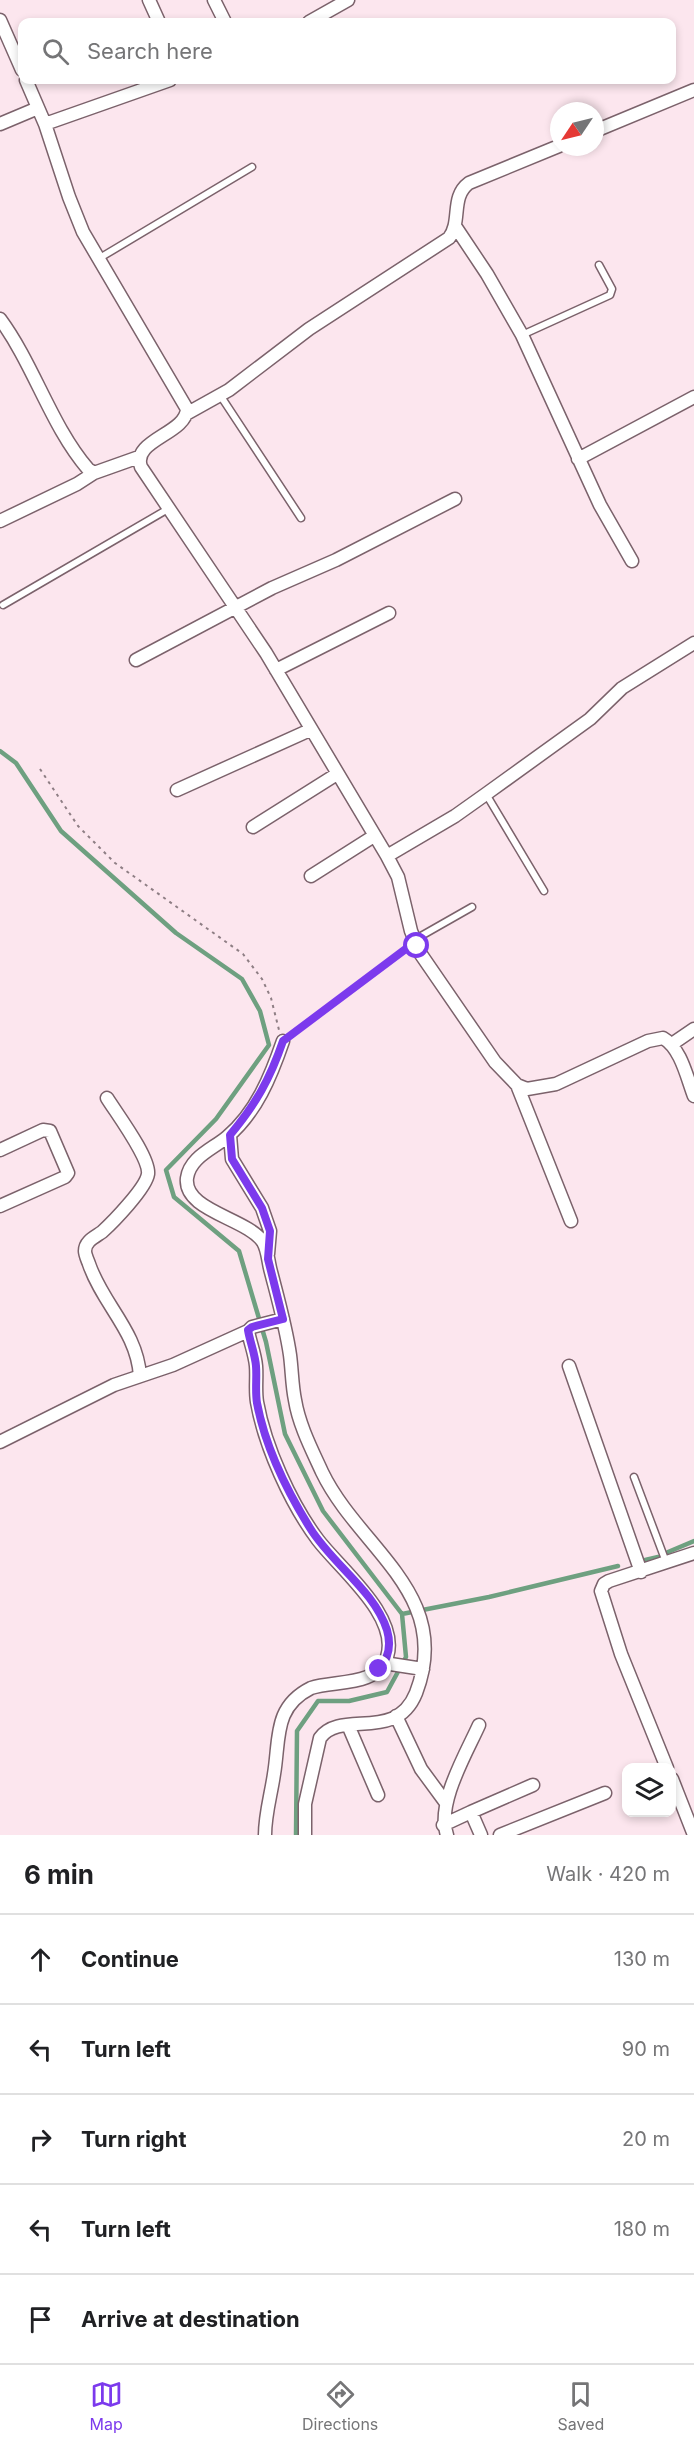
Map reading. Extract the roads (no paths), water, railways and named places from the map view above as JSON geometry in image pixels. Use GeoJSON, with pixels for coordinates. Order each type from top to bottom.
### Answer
{"type":"FeatureCollection","features":[{"type":"Feature","properties":{"kind":"street"},"geometry":{"type":"LineString","coordinates":[[149,0],[157,18]]}},
{"type":"Feature","properties":{"kind":"street"},"geometry":{"type":"LineString","coordinates":[[214,0],[223,18]]}},
{"type":"Feature","properties":{"kind":"street"},"geometry":{"type":"LineString","coordinates":[[316,18],[348,0]]}},
{"type":"Feature","properties":{"kind":"street"},"geometry":{"type":"LineString","coordinates":[[0,20],[18,61]]}},
{"type":"Feature","properties":{"kind":"street"},"geometry":{"type":"LineString","coordinates":[[28,84],[45,123],[83,232],[181,397],[187,409],[186,414]]}},
{"type":"Feature","properties":{"kind":"street"},"geometry":{"type":"LineString","coordinates":[[45,123],[158,84]]}},
{"type":"Feature","properties":{"kind":"street"},"geometry":{"type":"LineString","coordinates":[[604,127],[694,90]]}},
{"type":"Feature","properties":{"kind":"street"},"geometry":{"type":"LineString","coordinates":[[0,124],[38,108]]}},
{"type":"Feature","properties":{"kind":"street"},"geometry":{"type":"LineString","coordinates":[[0,521],[77,484],[94,473],[139,457],[145,448],[179,423],[186,414],[220,395],[309,329],[444,242],[453,233],[457,199],[463,187],[550,150]]}},
{"type":"Feature","properties":{"kind":"street"},"geometry":{"type":"LineString","coordinates":[[455,226],[487,273],[522,335],[600,505],[632,561]]}},
{"type":"Feature","properties":{"kind":"street"},"geometry":{"type":"LineString","coordinates":[[0,319],[24,356],[58,423],[82,462],[94,473]]}},
{"type":"Feature","properties":{"kind":"street"},"geometry":{"type":"LineString","coordinates":[[578,459],[694,397]]}},
{"type":"Feature","properties":{"kind":"street"},"geometry":{"type":"LineString","coordinates":[[139,457],[141,467],[168,509],[276,670],[387,856],[398,877],[415,941],[430,968],[495,1062],[517,1085],[571,1221]]}},
{"type":"Feature","properties":{"kind":"street"},"geometry":{"type":"LineString","coordinates":[[136,660],[272,588],[336,560],[455,499]]}},
{"type":"Feature","properties":{"kind":"street"},"geometry":{"type":"LineString","coordinates":[[276,670],[389,613]]}},
{"type":"Feature","properties":{"kind":"street"},"geometry":{"type":"LineString","coordinates":[[387,856],[455,816],[596,714],[622,687],[694,643]]}},
{"type":"Feature","properties":{"kind":"street"},"geometry":{"type":"LineString","coordinates":[[177,790],[310,730]]}},
{"type":"Feature","properties":{"kind":"street"},"geometry":{"type":"LineString","coordinates":[[253,827],[337,774]]}},
{"type":"Feature","properties":{"kind":"street"},"geometry":{"type":"LineString","coordinates":[[311,876],[374,836]]}},
{"type":"Feature","properties":{"kind":"street"},"geometry":{"type":"LineString","coordinates":[[672,1044],[694,1029]]}},
{"type":"Feature","properties":{"kind":"street"},"geometry":{"type":"LineString","coordinates":[[517,1085],[527,1089],[556,1084],[648,1041],[663,1038],[672,1044],[694,1096]]}},
{"type":"Feature","properties":{"kind":"street"},"geometry":{"type":"LineString","coordinates":[[283,1041],[277,1062],[265,1087],[247,1115],[230,1135],[200,1156],[187,1177],[187,1184],[189,1191],[206,1208],[255,1232],[267,1248],[298,1414],[320,1468],[340,1504],[402,1580],[420,1613],[424,1645],[412,1702],[396,1716],[371,1724],[329,1729],[320,1738],[305,1804],[305,1835]]}},
{"type":"Feature","properties":{"kind":"street"},"geometry":{"type":"LineString","coordinates":[[107,1098],[140,1150],[147,1165],[148,1175],[136,1194],[103,1231],[88,1242],[85,1251],[93,1275],[133,1342],[139,1360],[140,1376]]}},
{"type":"Feature","properties":{"kind":"street"},"geometry":{"type":"LineString","coordinates":[[0,1150],[43,1130],[50,1131],[68,1173],[65,1177],[0,1206]]}},
{"type":"Feature","properties":{"kind":"street"},"geometry":{"type":"LineString","coordinates":[[230,1135],[232,1159],[262,1208],[270,1231],[268,1259]]}},
{"type":"Feature","properties":{"kind":"street"},"geometry":{"type":"LineString","coordinates":[[0,1442],[114,1385],[173,1365],[250,1329],[280,1320]]}},
{"type":"Feature","properties":{"kind":"street"},"geometry":{"type":"LineString","coordinates":[[250,1329],[256,1365],[258,1407],[277,1463],[310,1528],[356,1583],[383,1622],[388,1638],[388,1663]]}},
{"type":"Feature","properties":{"kind":"street"},"geometry":{"type":"LineString","coordinates":[[569,1366],[641,1572]]}},
{"type":"Feature","properties":{"kind":"street"},"geometry":{"type":"LineString","coordinates":[[665,1763],[621,1654],[602,1594],[602,1587],[609,1581],[694,1553]]}},
{"type":"Feature","properties":{"kind":"street"},"geometry":{"type":"LineString","coordinates":[[265,1835],[274,1775],[277,1734],[289,1706],[303,1692],[311,1688],[367,1677],[388,1663],[420,1669]]}},
{"type":"Feature","properties":{"kind":"street"},"geometry":{"type":"LineString","coordinates":[[396,1716],[421,1769],[446,1803]]}},
{"type":"Feature","properties":{"kind":"street"},"geometry":{"type":"LineString","coordinates":[[348,1725],[378,1795]]}},
{"type":"Feature","properties":{"kind":"street"},"geometry":{"type":"LineString","coordinates":[[445,1830],[446,1803],[479,1725]]}},
{"type":"Feature","properties":{"kind":"street"},"geometry":{"type":"LineString","coordinates":[[445,1830],[471,1812],[533,1785]]}},
{"type":"Feature","properties":{"kind":"street"},"geometry":{"type":"LineString","coordinates":[[676,1789],[694,1835]]}},
{"type":"Feature","properties":{"kind":"street"},"geometry":{"type":"LineString","coordinates":[[500,1835],[605,1792]]}},
{"type":"Feature","properties":{"kind":"street"},"geometry":{"type":"LineString","coordinates":[[471,1812],[481,1835]]}},
{"type":"Feature","properties":{"kind":"lane"},"geometry":{"type":"LineString","coordinates":[[98,259],[252,167]]}},
{"type":"Feature","properties":{"kind":"lane"},"geometry":{"type":"LineString","coordinates":[[522,335],[610,294],[612,289],[599,265]]}},
{"type":"Feature","properties":{"kind":"lane"},"geometry":{"type":"LineString","coordinates":[[220,395],[301,518]]}},
{"type":"Feature","properties":{"kind":"lane"},"geometry":{"type":"LineString","coordinates":[[3,605],[168,509]]}},
{"type":"Feature","properties":{"kind":"lane"},"geometry":{"type":"LineString","coordinates":[[486,794],[544,891]]}},
{"type":"Feature","properties":{"kind":"lane"},"geometry":{"type":"LineString","coordinates":[[415,941],[472,907]]}},
{"type":"Feature","properties":{"kind":"lane"},"geometry":{"type":"LineString","coordinates":[[634,1477],[667,1562]]}},
{"type":"Feature","properties":{"kind":"waterway"},"geometry":{"type":"LineString","coordinates":[[0,751],[16,763],[61,831],[176,933],[242,979],[260,1011],[269,1045],[216,1119],[166,1170],[174,1197],[239,1251],[266,1342],[285,1434],[323,1511],[402,1614],[406,1657],[387,1692],[349,1701],[318,1701],[297,1731],[296,1835]]}},
{"type":"Feature","properties":{"kind":"waterway"},"geometry":{"type":"LineString","coordinates":[[668,1552],[694,1541]]}},
{"type":"Feature","properties":{"kind":"waterway"},"geometry":{"type":"LineString","coordinates":[[641,1561],[658,1557]]}},
{"type":"Feature","properties":{"kind":"waterway"},"geometry":{"type":"LineString","coordinates":[[402,1614],[489,1597],[618,1566]]}}]}
